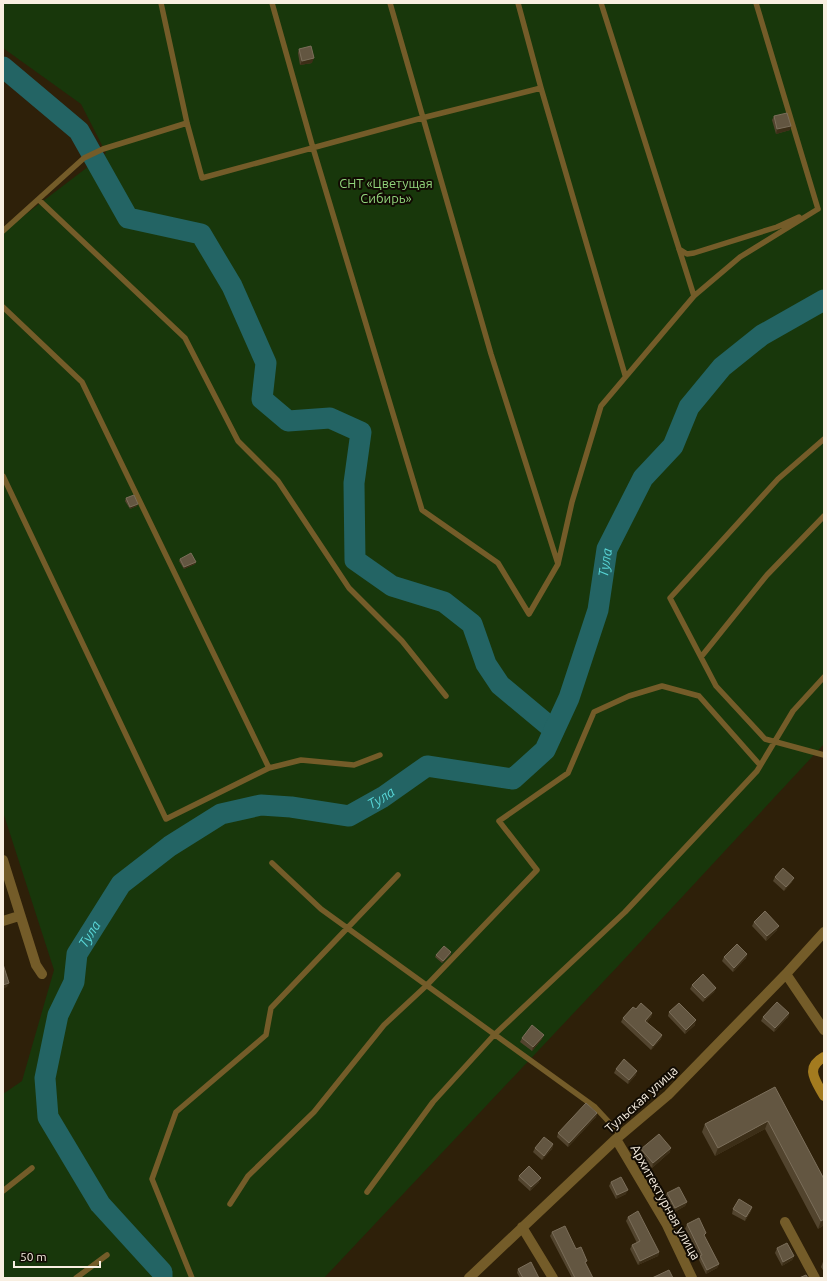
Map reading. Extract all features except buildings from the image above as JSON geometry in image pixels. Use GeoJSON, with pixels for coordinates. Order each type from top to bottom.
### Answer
{"type":"FeatureCollection","features":[{"type":"Feature","properties":{"kind":"street"},"geometry":{"type":"LineString","coordinates":[[3,860],[19,916],[36,965],[42,974]]}},
{"type":"Feature","properties":{"kind":"street"},"geometry":{"type":"LineString","coordinates":[[3,921],[19,916]]}},
{"type":"Feature","properties":{"kind":"street","name":"Тульская улица"},"geometry":{"type":"LineString","coordinates":[[469,1278],[618,1137],[668,1095],[786,974],[824,932]]}},
{"type":"Feature","properties":{"kind":"street"},"geometry":{"type":"LineString","coordinates":[[786,974],[824,1030]]}},
{"type":"Feature","properties":{"kind":"street"},"geometry":{"type":"LineString","coordinates":[[824,1057],[816,1061],[813,1070],[813,1076],[824,1096]]}},
{"type":"Feature","properties":{"kind":"street","name":"Архитектурная улица"},"geometry":{"type":"LineString","coordinates":[[618,1137],[667,1226],[692,1278]]}},
{"type":"Feature","properties":{"kind":"street"},"geometry":{"type":"LineString","coordinates":[[785,1222],[815,1278]]}},
{"type":"Feature","properties":{"kind":"street"},"geometry":{"type":"LineString","coordinates":[[522,1227],[553,1278]]}},
{"type":"Feature","properties":{"kind":"lane"},"geometry":{"type":"LineString","coordinates":[[161,3],[187,123],[202,178],[422,118],[541,88]]}},
{"type":"Feature","properties":{"kind":"lane"},"geometry":{"type":"LineString","coordinates":[[272,3],[313,148],[422,510],[498,563],[529,614],[558,564],[572,502],[601,406],[694,296],[740,256],[818,209]]}},
{"type":"Feature","properties":{"kind":"lane"},"geometry":{"type":"LineString","coordinates":[[390,3],[491,354],[558,564]]}},
{"type":"Feature","properties":{"kind":"lane"},"geometry":{"type":"LineString","coordinates":[[518,3],[541,88],[626,375]]}},
{"type":"Feature","properties":{"kind":"lane"},"geometry":{"type":"LineString","coordinates":[[602,3],[694,296]]}},
{"type":"Feature","properties":{"kind":"lane"},"geometry":{"type":"LineString","coordinates":[[756,3],[818,209]]}},
{"type":"Feature","properties":{"kind":"lane"},"geometry":{"type":"LineString","coordinates":[[3,231],[84,158],[103,149],[187,123]]}},
{"type":"Feature","properties":{"kind":"lane"},"geometry":{"type":"LineString","coordinates":[[39,200],[185,338],[238,441],[278,481],[349,588],[402,640],[446,696]]}},
{"type":"Feature","properties":{"kind":"lane"},"geometry":{"type":"LineString","coordinates":[[679,249],[688,254],[694,253],[777,227],[818,209]]}},
{"type":"Feature","properties":{"kind":"lane"},"geometry":{"type":"LineString","coordinates":[[3,307],[82,382],[269,768]]}},
{"type":"Feature","properties":{"kind":"lane"},"geometry":{"type":"LineString","coordinates":[[824,439],[778,479],[670,598],[716,686],[765,740],[824,755]]}},
{"type":"Feature","properties":{"kind":"lane"},"geometry":{"type":"LineString","coordinates":[[3,476],[166,819],[269,768],[301,760],[354,765],[380,755]]}},
{"type":"Feature","properties":{"kind":"lane"},"geometry":{"type":"LineString","coordinates":[[701,658],[766,575],[824,516]]}},
{"type":"Feature","properties":{"kind":"lane"},"geometry":{"type":"LineString","coordinates":[[367,1192],[433,1102],[494,1035],[625,912],[760,765],[793,711],[824,677]]}},
{"type":"Feature","properties":{"kind":"lane"},"geometry":{"type":"LineString","coordinates":[[230,1204],[248,1176],[314,1112],[384,1025],[426,986],[537,870],[499,821],[568,773],[594,712],[630,696],[662,686],[699,696],[760,765]]}},
{"type":"Feature","properties":{"kind":"lane"},"geometry":{"type":"LineString","coordinates":[[272,863],[321,909],[595,1107],[618,1137]]}},
{"type":"Feature","properties":{"kind":"lane"},"geometry":{"type":"LineString","coordinates":[[192,1278],[152,1179],[176,1112],[266,1035],[271,1008],[398,875]]}},
{"type":"Feature","properties":{"kind":"lane"},"geometry":{"type":"LineString","coordinates":[[3,1191],[32,1168]]}},
{"type":"Feature","properties":{"kind":"lane"},"geometry":{"type":"LineString","coordinates":[[76,1278],[107,1255]]}},
{"type":"Feature","properties":{"kind":"green space","name":"СНТ «Цветущая Сибирь»"},"geometry":{"type":"Polygon","coordinates":[[[3,3],[824,3],[824,744],[618,966],[324,1278],[3,1278],[3,1094],[22,1081],[54,970],[3,812],[3,234],[13,224],[106,153],[81,104],[3,48],[3,3]]]}},
{"type":"Feature","properties":{"kind":"waterway"},"geometry":{"type":"LineString","coordinates":[[3,67],[79,131],[128,218],[201,234],[232,286],[266,363],[262,399],[288,421],[330,418],[361,432],[354,483],[355,560],[392,586],[444,602],[472,624],[486,664],[500,685],[554,730]]}},
{"type":"Feature","properties":{"kind":"waterway","name":"Тула"},"geometry":{"type":"LineString","coordinates":[[162,1278],[162,1272],[100,1204],[48,1117],[45,1078],[58,1015],[74,982],[77,954],[121,884],[170,846],[221,814],[261,805],[291,807],[349,816],[383,797],[427,766],[513,779],[545,750],[569,698],[598,610],[607,549],[643,478],[673,446],[689,407],[722,367],[762,335],[824,300]]}}]}
